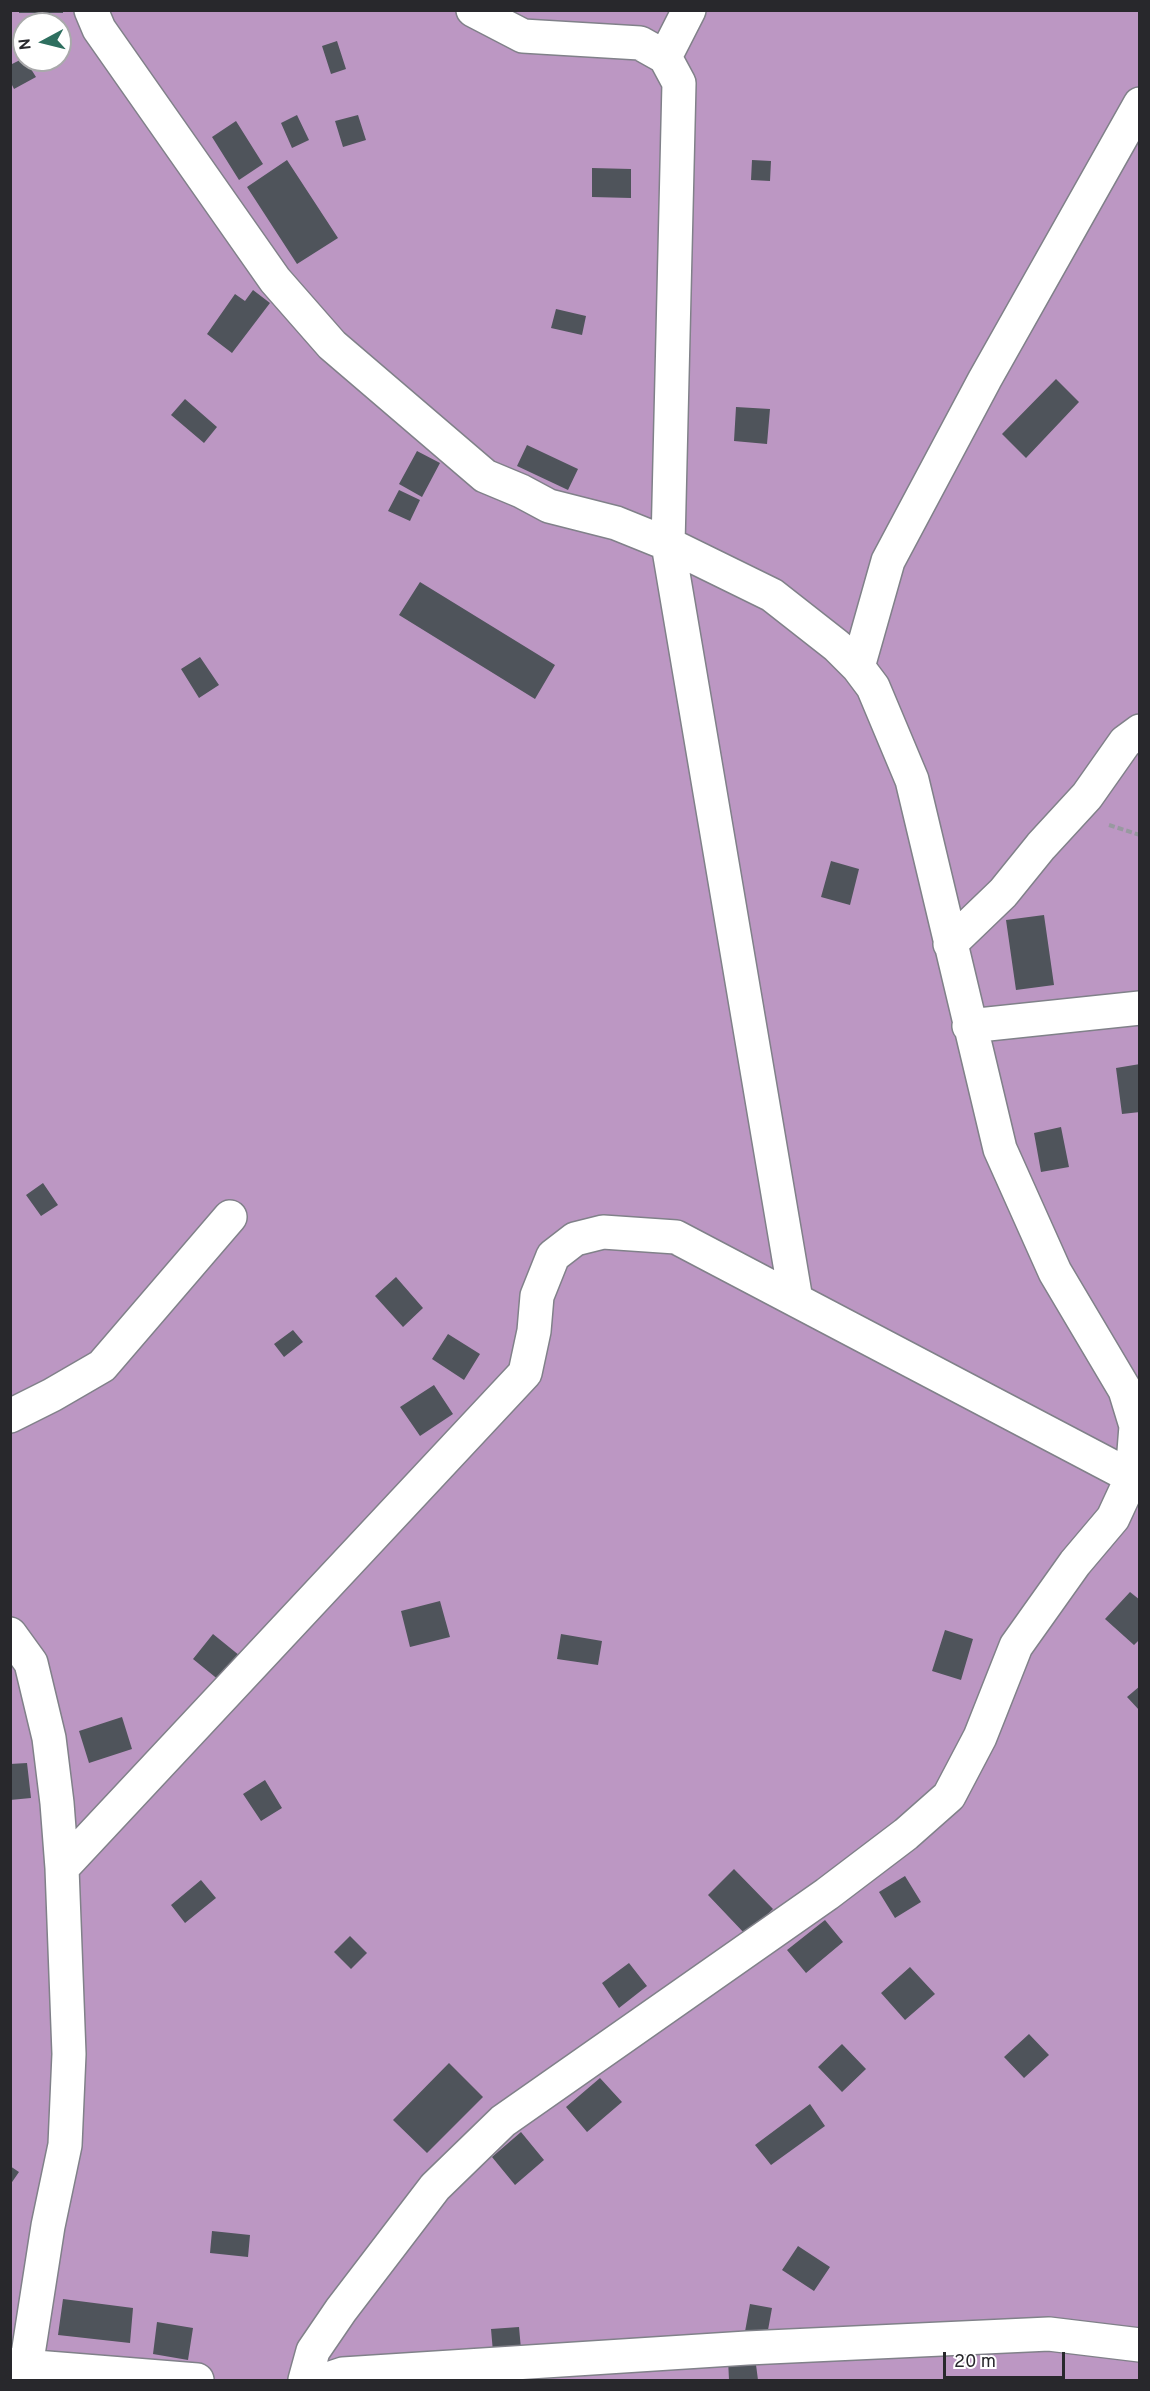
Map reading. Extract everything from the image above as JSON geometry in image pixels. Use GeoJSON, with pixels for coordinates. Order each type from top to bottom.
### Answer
{"type":"FeatureCollection","features":[{"type":"Feature","properties":{"kind":"street"},"geometry":{"type":"LineString","coordinates":[[92,10],[99,28],[275,280],[332,345],[485,476],[521,490],[549,506],[616,523],[668,544],[772,596],[816,628],[858,667],[873,687],[912,780],[1000,1149],[1055,1272],[1125,1390],[1136,1426],[1132,1478],[1113,1518],[1075,1563],[1016,1646],[980,1737],[950,1796],[906,1834],[827,1894],[503,2121],[435,2187],[341,2310],[313,2351],[305,2380]]}},
{"type":"Feature","properties":{"kind":"street"},"geometry":{"type":"LineString","coordinates":[[473,10],[523,36],[640,43],[665,57],[679,82],[668,544],[796,1300]]}},
{"type":"Feature","properties":{"kind":"street"},"geometry":{"type":"LineString","coordinates":[[665,57],[689,10]]}},
{"type":"Feature","properties":{"kind":"street"},"geometry":{"type":"LineString","coordinates":[[858,667],[888,561],[985,379],[1140,104]]}},
{"type":"Feature","properties":{"kind":"street"},"geometry":{"type":"LineString","coordinates":[[950,944],[1003,893],[1041,846],[1087,796],[1125,742],[1140,731]]}},
{"type":"Feature","properties":{"kind":"street"},"geometry":{"type":"LineString","coordinates":[[969,1026],[1140,1008]]}},
{"type":"Feature","properties":{"kind":"street"},"geometry":{"type":"LineString","coordinates":[[10,1416],[102,1366],[230,1217]]}},
{"type":"Feature","properties":{"kind":"street"},"geometry":{"type":"LineString","coordinates":[[62,1868],[525,1373],[534,1331],[537,1296],[553,1256],[575,1239],[603,1232],[676,1238],[1132,1478]]}},
{"type":"Feature","properties":{"kind":"street"},"geometry":{"type":"LineString","coordinates":[[10,1634],[31,1663],[49,1738],[62,1868],[69,2054],[66,2135],[18,2366],[197,2380]]}},
{"type":"Feature","properties":{"kind":"street"},"geometry":{"type":"LineString","coordinates":[[325,2380],[343,2374],[747,2348],[1037,2335],[1140,2345]]}},
{"type":"Feature","properties":{"kind":"shaded area"},"geometry":{"type":"Polygon","coordinates":[[[11,11],[1139,11],[1139,2380],[11,2380],[11,11]]]}},
{"type":"Feature","properties":{"kind":"building"},"geometry":{"type":"Polygon","coordinates":[[[19,10],[63,10],[63,12],[19,12],[19,10]]]}},
{"type":"Feature","properties":{"kind":"building"},"geometry":{"type":"Polygon","coordinates":[[[337,41],[346,69],[331,74],[322,46],[337,41]]]}},
{"type":"Feature","properties":{"kind":"building"},"geometry":{"type":"Polygon","coordinates":[[[12,64],[12,72],[33,72],[36,77],[14,89],[10,81],[10,65],[12,64]]]}},
{"type":"Feature","properties":{"kind":"building"},"geometry":{"type":"Polygon","coordinates":[[[297,115],[309,140],[292,148],[281,123],[297,115]]]}},
{"type":"Feature","properties":{"kind":"building"},"geometry":{"type":"Polygon","coordinates":[[[358,115],[366,140],[343,147],[335,121],[358,115]]]}},
{"type":"Feature","properties":{"kind":"building"},"geometry":{"type":"Polygon","coordinates":[[[236,121],[263,164],[239,180],[212,137],[236,121]]]}},
{"type":"Feature","properties":{"kind":"building"},"geometry":{"type":"Polygon","coordinates":[[[287,160],[338,238],[297,264],[247,187],[287,160]]]}},
{"type":"Feature","properties":{"kind":"building"},"geometry":{"type":"Polygon","coordinates":[[[752,160],[771,161],[770,181],[751,180],[752,160]]]}},
{"type":"Feature","properties":{"kind":"building"},"geometry":{"type":"Polygon","coordinates":[[[592,168],[631,169],[631,198],[592,197],[592,168]]]}},
{"type":"Feature","properties":{"kind":"building"},"geometry":{"type":"Polygon","coordinates":[[[253,290],[270,303],[232,353],[207,334],[235,294],[245,301],[253,290]]]}},
{"type":"Feature","properties":{"kind":"building"},"geometry":{"type":"Polygon","coordinates":[[[556,309],[586,316],[582,335],[551,328],[556,309]]]}},
{"type":"Feature","properties":{"kind":"building"},"geometry":{"type":"Polygon","coordinates":[[[1056,379],[1079,402],[1026,458],[1002,434],[1056,379]]]}},
{"type":"Feature","properties":{"kind":"building"},"geometry":{"type":"Polygon","coordinates":[[[185,399],[217,427],[204,443],[171,415],[185,399]]]}},
{"type":"Feature","properties":{"kind":"building"},"geometry":{"type":"Polygon","coordinates":[[[736,407],[770,409],[767,444],[734,441],[736,407]]]}},
{"type":"Feature","properties":{"kind":"building"},"geometry":{"type":"Polygon","coordinates":[[[527,445],[578,469],[568,490],[517,466],[527,445]]]}},
{"type":"Feature","properties":{"kind":"building"},"geometry":{"type":"Polygon","coordinates":[[[417,451],[440,463],[422,497],[399,484],[417,451]]]}},
{"type":"Feature","properties":{"kind":"building"},"geometry":{"type":"Polygon","coordinates":[[[399,490],[420,500],[410,521],[388,511],[399,490]]]}},
{"type":"Feature","properties":{"kind":"building"},"geometry":{"type":"Polygon","coordinates":[[[420,582],[555,665],[535,699],[399,615],[420,582]]]}},
{"type":"Feature","properties":{"kind":"building"},"geometry":{"type":"Polygon","coordinates":[[[200,657],[219,685],[199,698],[181,669],[200,657]]]}},
{"type":"Feature","properties":{"kind":"building"},"geometry":{"type":"Polygon","coordinates":[[[831,861],[859,869],[850,905],[821,897],[831,861]]]}},
{"type":"Feature","properties":{"kind":"building"},"geometry":{"type":"Polygon","coordinates":[[[1044,915],[1054,985],[1016,990],[1006,920],[1044,915]]]}},
{"type":"Feature","properties":{"kind":"building"},"geometry":{"type":"Polygon","coordinates":[[[1140,1064],[1140,1112],[1122,1114],[1116,1068],[1140,1064]]]}},
{"type":"Feature","properties":{"kind":"building"},"geometry":{"type":"Polygon","coordinates":[[[1061,1127],[1069,1167],[1041,1172],[1034,1133],[1061,1127]]]}},
{"type":"Feature","properties":{"kind":"building"},"geometry":{"type":"Polygon","coordinates":[[[43,1183],[58,1205],[41,1216],[26,1195],[43,1183]]]}},
{"type":"Feature","properties":{"kind":"building"},"geometry":{"type":"Polygon","coordinates":[[[396,1277],[423,1308],[403,1327],[375,1296],[396,1277]]]}},
{"type":"Feature","properties":{"kind":"building"},"geometry":{"type":"Polygon","coordinates":[[[293,1330],[303,1342],[284,1357],[274,1344],[293,1330]]]}},
{"type":"Feature","properties":{"kind":"building"},"geometry":{"type":"Polygon","coordinates":[[[448,1334],[480,1354],[464,1380],[432,1359],[448,1334]]]}},
{"type":"Feature","properties":{"kind":"building"},"geometry":{"type":"Polygon","coordinates":[[[434,1385],[453,1414],[420,1436],[400,1407],[434,1385]]]}},
{"type":"Feature","properties":{"kind":"building"},"geometry":{"type":"Polygon","coordinates":[[[1130,1592],[1140,1600],[1140,1639],[1134,1645],[1105,1619],[1130,1592]]]}},
{"type":"Feature","properties":{"kind":"building"},"geometry":{"type":"Polygon","coordinates":[[[440,1601],[450,1637],[410,1647],[401,1611],[440,1601]]]}},
{"type":"Feature","properties":{"kind":"building"},"geometry":{"type":"Polygon","coordinates":[[[945,1630],[973,1639],[961,1680],[932,1671],[945,1630]]]}},
{"type":"Feature","properties":{"kind":"building"},"geometry":{"type":"Polygon","coordinates":[[[213,1634],[245,1660],[225,1685],[193,1659],[213,1634]]]}},
{"type":"Feature","properties":{"kind":"building"},"geometry":{"type":"Polygon","coordinates":[[[561,1634],[602,1641],[598,1665],[557,1659],[561,1634]]]}},
{"type":"Feature","properties":{"kind":"building"},"geometry":{"type":"Polygon","coordinates":[[[1140,1686],[1140,1711],[1127,1697],[1140,1686]]]}},
{"type":"Feature","properties":{"kind":"building"},"geometry":{"type":"Polygon","coordinates":[[[122,1717],[132,1749],[89,1763],[79,1731],[122,1717]]]}},
{"type":"Feature","properties":{"kind":"building"},"geometry":{"type":"Polygon","coordinates":[[[27,1763],[31,1798],[10,1800],[10,1764],[27,1763]]]}},
{"type":"Feature","properties":{"kind":"building"},"geometry":{"type":"Polygon","coordinates":[[[265,1780],[282,1808],[261,1821],[243,1794],[265,1780]]]}},
{"type":"Feature","properties":{"kind":"building"},"geometry":{"type":"Polygon","coordinates":[[[734,1869],[773,1909],[746,1935],[708,1895],[734,1869]]]}},
{"type":"Feature","properties":{"kind":"building"},"geometry":{"type":"Polygon","coordinates":[[[905,1876],[921,1902],[895,1918],[879,1892],[905,1876]]]}},
{"type":"Feature","properties":{"kind":"building"},"geometry":{"type":"Polygon","coordinates":[[[201,1880],[216,1898],[185,1923],[171,1905],[201,1880]]]}},
{"type":"Feature","properties":{"kind":"building"},"geometry":{"type":"Polygon","coordinates":[[[825,1920],[843,1942],[806,1973],[787,1950],[825,1920]]]}},
{"type":"Feature","properties":{"kind":"building"},"geometry":{"type":"Polygon","coordinates":[[[350,1936],[367,1953],[351,1969],[334,1952],[350,1936]]]}},
{"type":"Feature","properties":{"kind":"building"},"geometry":{"type":"Polygon","coordinates":[[[629,1963],[647,1986],[619,2008],[602,1983],[629,1963]]]}},
{"type":"Feature","properties":{"kind":"building"},"geometry":{"type":"Polygon","coordinates":[[[910,1967],[935,1994],[905,2020],[881,1993],[910,1967]]]}},
{"type":"Feature","properties":{"kind":"building"},"geometry":{"type":"Polygon","coordinates":[[[1029,2034],[1049,2055],[1024,2078],[1004,2057],[1029,2034]]]}},
{"type":"Feature","properties":{"kind":"building"},"geometry":{"type":"Polygon","coordinates":[[[842,2044],[866,2069],[842,2092],[818,2067],[842,2044]]]}},
{"type":"Feature","properties":{"kind":"building"},"geometry":{"type":"Polygon","coordinates":[[[449,2063],[483,2097],[427,2153],[393,2120],[449,2063]]]}},
{"type":"Feature","properties":{"kind":"building"},"geometry":{"type":"Polygon","coordinates":[[[600,2078],[622,2102],[587,2132],[566,2107],[600,2078]]]}},
{"type":"Feature","properties":{"kind":"building"},"geometry":{"type":"Polygon","coordinates":[[[810,2104],[825,2126],[771,2165],[755,2145],[810,2104]]]}},
{"type":"Feature","properties":{"kind":"building"},"geometry":{"type":"Polygon","coordinates":[[[521,2132],[544,2160],[515,2185],[492,2157],[521,2132]]]}},
{"type":"Feature","properties":{"kind":"building"},"geometry":{"type":"Polygon","coordinates":[[[10,2166],[19,2172],[10,2185],[10,2166]]]}},
{"type":"Feature","properties":{"kind":"building"},"geometry":{"type":"Polygon","coordinates":[[[212,2231],[250,2235],[248,2257],[210,2253],[212,2231]]]}},
{"type":"Feature","properties":{"kind":"building"},"geometry":{"type":"Polygon","coordinates":[[[798,2246],[830,2267],[814,2291],[782,2270],[798,2246]]]}},
{"type":"Feature","properties":{"kind":"building"},"geometry":{"type":"Polygon","coordinates":[[[63,2299],[133,2308],[130,2343],[58,2335],[63,2299]]]}},
{"type":"Feature","properties":{"kind":"building"},"geometry":{"type":"Polygon","coordinates":[[[750,2304],[772,2308],[766,2341],[744,2337],[750,2304]]]}},
{"type":"Feature","properties":{"kind":"building"},"geometry":{"type":"Polygon","coordinates":[[[157,2322],[193,2328],[188,2360],[153,2354],[157,2322]]]}},
{"type":"Feature","properties":{"kind":"building"},"geometry":{"type":"Polygon","coordinates":[[[519,2327],[521,2349],[493,2352],[491,2329],[519,2327]]]}},
{"type":"Feature","properties":{"kind":"building"},"geometry":{"type":"Polygon","coordinates":[[[755,2357],[758,2380],[729,2380],[728,2359],[755,2357]]]}}]}
